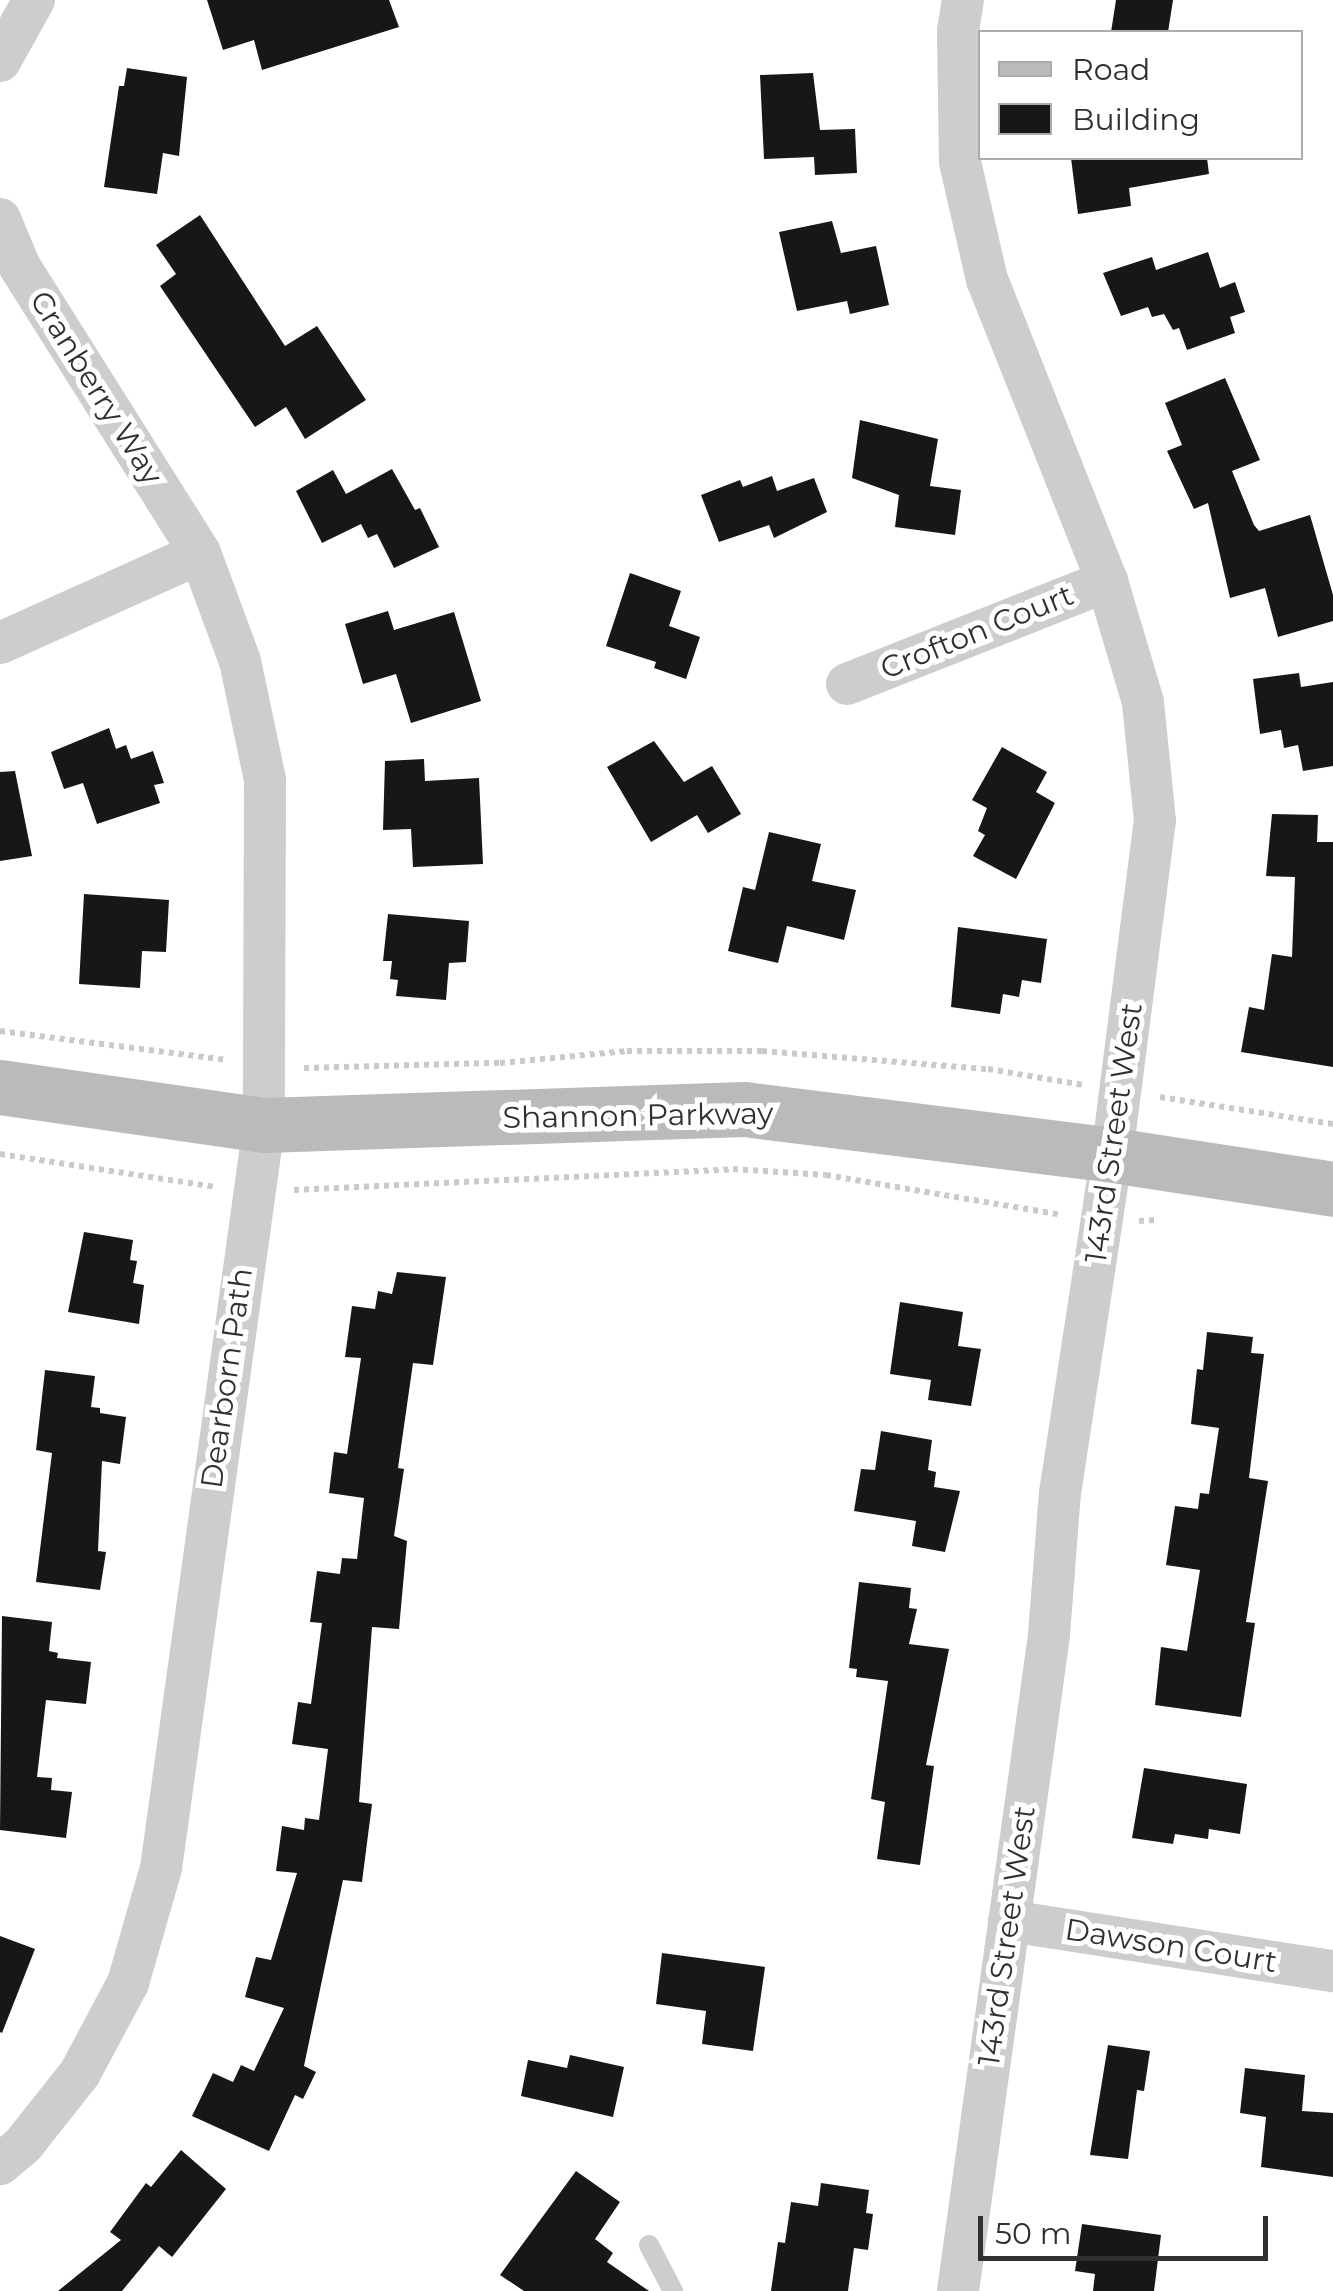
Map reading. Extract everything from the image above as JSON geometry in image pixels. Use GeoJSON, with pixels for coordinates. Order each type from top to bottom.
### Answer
{"type":"FeatureCollection","features":[{"type":"Feature","properties":{"kind":"street"},"geometry":{"type":"LineString","coordinates":[[0,60],[34,0]]}},
{"type":"Feature","properties":{"kind":"street","name":"143rd Street West"},"geometry":{"type":"LineString","coordinates":[[958,2291],[1049,1634],[1060,1493],[1112,1155],[1156,821],[1143,702],[1107,581],[988,280],[960,162],[958,31],[962,0]]}},
{"type":"Feature","properties":{"kind":"street","name":"Cranberry Way"},"geometry":{"type":"LineString","coordinates":[[0,219],[20,267],[200,554]]}},
{"type":"Feature","properties":{"kind":"street"},"geometry":{"type":"LineString","coordinates":[[0,644],[200,554]]}},
{"type":"Feature","properties":{"kind":"street","name":"Dearborn Path"},"geometry":{"type":"LineString","coordinates":[[0,2164],[23,2145],[80,2073],[128,1983],[161,1868],[264,1125],[265,780],[240,661],[200,554]]}},
{"type":"Feature","properties":{"kind":"street","name":"Crofton Court"},"geometry":{"type":"LineString","coordinates":[[846,684],[1107,581]]}},
{"type":"Feature","properties":{"kind":"street","name":"Shannon Parkway"},"geometry":{"type":"LineString","coordinates":[[0,1087],[264,1125],[744,1109],[1112,1155],[1333,1189]]}},
{"type":"Feature","properties":{"kind":"street","name":"Dawson Court"},"geometry":{"type":"LineString","coordinates":[[1010,1921],[1333,1971]]}},
{"type":"Feature","properties":{"kind":"lane"},"geometry":{"type":"LineString","coordinates":[[650,2245],[673,2291]]}},
{"type":"Feature","properties":{"kind":"path"},"geometry":{"type":"LineString","coordinates":[[0,1154],[252,1192],[733,1169],[826,1175],[1102,1222],[1156,1220]]}},
{"type":"Feature","properties":{"kind":"building"},"geometry":{"type":"Polygon","coordinates":[[[207,0],[389,0],[399,27],[262,70],[254,40],[223,50],[207,0]]]}},
{"type":"Feature","properties":{"kind":"building"},"geometry":{"type":"Polygon","coordinates":[[[1116,0],[1173,0],[1168,30],[1111,30],[1116,0]]]}},
{"type":"Feature","properties":{"kind":"building"},"geometry":{"type":"Polygon","coordinates":[[[127,68],[187,77],[179,156],[163,153],[157,194],[104,187],[119,86],[124,86],[127,68]]]}},
{"type":"Feature","properties":{"kind":"building"},"geometry":{"type":"Polygon","coordinates":[[[813,73],[820,130],[855,129],[857,173],[815,175],[814,157],[764,159],[760,75],[813,73]]]}},
{"type":"Feature","properties":{"kind":"building"},"geometry":{"type":"Polygon","coordinates":[[[1071,160],[1207,160],[1209,174],[1129,188],[1131,206],[1078,214],[1071,160]]]}},
{"type":"Feature","properties":{"kind":"building"},"geometry":{"type":"Polygon","coordinates":[[[200,215],[285,346],[317,326],[366,400],[305,439],[286,407],[255,427],[160,286],[176,274],[156,245],[200,215]]]}},
{"type":"Feature","properties":{"kind":"building"},"geometry":{"type":"Polygon","coordinates":[[[832,221],[841,253],[876,246],[889,305],[850,314],[847,301],[797,311],[779,232],[832,221]]]}},
{"type":"Feature","properties":{"kind":"building"},"geometry":{"type":"Polygon","coordinates":[[[1208,252],[1220,288],[1235,282],[1245,312],[1230,317],[1235,333],[1187,350],[1179,328],[1173,330],[1164,314],[1152,317],[1148,307],[1121,316],[1103,273],[1152,257],[1156,270],[1208,252]]]}},
{"type":"Feature","properties":{"kind":"building"},"geometry":{"type":"Polygon","coordinates":[[[1225,378],[1260,460],[1232,471],[1254,525],[1259,531],[1310,515],[1333,595],[1333,621],[1278,637],[1265,588],[1230,598],[1208,503],[1194,509],[1167,451],[1182,445],[1165,403],[1225,378]]]}},
{"type":"Feature","properties":{"kind":"building"},"geometry":{"type":"Polygon","coordinates":[[[860,420],[938,439],[930,486],[961,490],[955,535],[895,527],[899,495],[852,478],[860,420]]]}},
{"type":"Feature","properties":{"kind":"building"},"geometry":{"type":"Polygon","coordinates":[[[392,469],[415,510],[420,508],[439,547],[394,568],[377,534],[368,538],[361,524],[322,543],[296,491],[333,470],[346,494],[392,469]]]}},
{"type":"Feature","properties":{"kind":"building"},"geometry":{"type":"Polygon","coordinates":[[[772,476],[777,491],[814,478],[827,512],[774,538],[769,525],[719,542],[701,495],[740,480],[743,487],[772,476]]]}},
{"type":"Feature","properties":{"kind":"building"},"geometry":{"type":"Polygon","coordinates":[[[630,573],[681,591],[669,626],[700,637],[686,679],[654,668],[656,662],[606,646],[630,573]]]}},
{"type":"Feature","properties":{"kind":"building"},"geometry":{"type":"Polygon","coordinates":[[[388,611],[394,630],[454,612],[481,701],[411,723],[396,674],[363,684],[345,624],[388,611]]]}},
{"type":"Feature","properties":{"kind":"building"},"geometry":{"type":"Polygon","coordinates":[[[1299,673],[1301,687],[1333,682],[1333,766],[1303,771],[1298,745],[1284,748],[1281,730],[1260,734],[1253,679],[1299,673]]]}},
{"type":"Feature","properties":{"kind":"building"},"geometry":{"type":"Polygon","coordinates":[[[109,728],[116,749],[126,745],[131,759],[153,751],[164,783],[154,785],[160,803],[97,824],[83,783],[64,789],[51,752],[109,728]]]}},
{"type":"Feature","properties":{"kind":"building"},"geometry":{"type":"Polygon","coordinates":[[[654,741],[684,782],[712,766],[741,814],[708,833],[697,815],[651,842],[607,767],[654,741]]]}},
{"type":"Feature","properties":{"kind":"building"},"geometry":{"type":"Polygon","coordinates":[[[1002,747],[1047,772],[1036,792],[1055,803],[1016,879],[973,856],[985,835],[978,831],[987,808],[972,800],[1002,747]]]}},
{"type":"Feature","properties":{"kind":"building"},"geometry":{"type":"Polygon","coordinates":[[[424,759],[425,781],[479,778],[483,864],[413,867],[411,829],[383,830],[385,761],[424,759]]]}},
{"type":"Feature","properties":{"kind":"building"},"geometry":{"type":"Polygon","coordinates":[[[15,771],[32,856],[0,861],[0,772],[15,771]]]}},
{"type":"Feature","properties":{"kind":"building"},"geometry":{"type":"Polygon","coordinates":[[[1272,814],[1318,815],[1317,842],[1333,842],[1333,1067],[1241,1052],[1249,1007],[1264,1010],[1272,954],[1292,957],[1295,877],[1266,876],[1272,814]]]}},
{"type":"Feature","properties":{"kind":"building"},"geometry":{"type":"Polygon","coordinates":[[[769,832],[821,844],[812,881],[856,890],[844,940],[787,926],[778,963],[728,951],[743,887],[755,890],[769,832]]]}},
{"type":"Feature","properties":{"kind":"building"},"geometry":{"type":"Polygon","coordinates":[[[84,894],[169,900],[166,952],[142,951],[140,988],[79,984],[84,894]]]}},
{"type":"Feature","properties":{"kind":"building"},"geometry":{"type":"Polygon","coordinates":[[[388,914],[469,921],[466,962],[449,963],[446,1000],[396,996],[398,980],[390,979],[392,961],[383,961],[388,914]]]}},
{"type":"Feature","properties":{"kind":"building"},"geometry":{"type":"Polygon","coordinates":[[[958,927],[1047,939],[1041,983],[1022,980],[1019,997],[1003,994],[1000,1014],[951,1007],[958,927]]]}},
{"type":"Feature","properties":{"kind":"building"},"geometry":{"type":"Polygon","coordinates":[[[84,1232],[133,1240],[130,1260],[137,1261],[133,1283],[144,1285],[139,1324],[68,1312],[84,1232]]]}},
{"type":"Feature","properties":{"kind":"building"},"geometry":{"type":"Polygon","coordinates":[[[397,1272],[446,1277],[433,1365],[413,1363],[398,1468],[404,1469],[394,1536],[407,1541],[399,1629],[372,1627],[359,1802],[372,1804],[362,1882],[343,1880],[304,2066],[316,2072],[303,2099],[295,2095],[269,2151],[192,2116],[213,2073],[233,2082],[241,2065],[254,2071],[284,2008],[245,1997],[256,1957],[271,1960],[297,1873],[276,1871],[282,1826],[304,1830],[305,1818],[319,1820],[328,1749],[292,1744],[298,1702],[311,1704],[322,1623],[310,1622],[317,1571],[340,1574],[342,1558],[357,1559],[364,1498],[329,1493],[334,1452],[347,1454],[361,1358],[345,1357],[352,1306],[375,1309],[378,1291],[392,1294],[397,1272]]]}},
{"type":"Feature","properties":{"kind":"building"},"geometry":{"type":"Polygon","coordinates":[[[900,1302],[963,1312],[958,1346],[981,1349],[971,1406],[928,1400],[931,1380],[890,1374],[900,1302]]]}},
{"type":"Feature","properties":{"kind":"building"},"geometry":{"type":"Polygon","coordinates":[[[1207,1332],[1253,1337],[1251,1353],[1264,1354],[1249,1478],[1268,1481],[1246,1622],[1255,1623],[1241,1717],[1155,1705],[1161,1647],[1187,1651],[1200,1570],[1166,1565],[1175,1506],[1198,1509],[1200,1493],[1209,1494],[1219,1428],[1191,1424],[1197,1369],[1203,1370],[1207,1332]]]}},
{"type":"Feature","properties":{"kind":"building"},"geometry":{"type":"Polygon","coordinates":[[[45,1370],[95,1376],[91,1407],[100,1408],[100,1413],[126,1417],[120,1464],[102,1461],[98,1551],[106,1552],[100,1590],[36,1582],[52,1453],[36,1450],[45,1370]]]}},
{"type":"Feature","properties":{"kind":"building"},"geometry":{"type":"Polygon","coordinates":[[[881,1431],[932,1440],[928,1470],[936,1472],[934,1487],[960,1491],[945,1552],[912,1546],[916,1521],[854,1511],[861,1469],[875,1470],[881,1431]]]}},
{"type":"Feature","properties":{"kind":"building"},"geometry":{"type":"Polygon","coordinates":[[[859,1582],[911,1588],[909,1608],[917,1609],[909,1644],[949,1649],[926,1765],[934,1766],[920,1865],[877,1859],[885,1802],[871,1799],[888,1681],[856,1677],[857,1669],[849,1668],[859,1582]]]}},
{"type":"Feature","properties":{"kind":"building"},"geometry":{"type":"Polygon","coordinates":[[[2,1616],[52,1622],[49,1651],[58,1653],[57,1658],[91,1662],[86,1704],[46,1700],[37,1777],[52,1778],[51,1790],[72,1792],[66,1838],[0,1830],[2,1616]]]}},
{"type":"Feature","properties":{"kind":"building"},"geometry":{"type":"Polygon","coordinates":[[[1144,1768],[1247,1784],[1240,1834],[1209,1829],[1208,1839],[1175,1834],[1173,1844],[1132,1838],[1144,1768]]]}},
{"type":"Feature","properties":{"kind":"building"},"geometry":{"type":"Polygon","coordinates":[[[0,1936],[35,1949],[2,2033],[0,2032],[0,1936]]]}},
{"type":"Feature","properties":{"kind":"building"},"geometry":{"type":"Polygon","coordinates":[[[662,1953],[765,1967],[753,2051],[702,2044],[706,2011],[656,2004],[662,1953]]]}},
{"type":"Feature","properties":{"kind":"building"},"geometry":{"type":"Polygon","coordinates":[[[1108,2045],[1150,2051],[1144,2091],[1137,2090],[1128,2159],[1090,2155],[1108,2045]]]}},
{"type":"Feature","properties":{"kind":"building"},"geometry":{"type":"Polygon","coordinates":[[[570,2055],[624,2067],[613,2117],[521,2096],[528,2060],[567,2068],[570,2055]]]}},
{"type":"Feature","properties":{"kind":"building"},"geometry":{"type":"Polygon","coordinates":[[[1245,2068],[1305,2075],[1302,2111],[1333,2113],[1333,2177],[1261,2167],[1266,2117],[1240,2113],[1245,2068]]]}},
{"type":"Feature","properties":{"kind":"building"},"geometry":{"type":"Polygon","coordinates":[[[181,2150],[226,2189],[172,2257],[159,2246],[122,2291],[58,2291],[121,2240],[110,2232],[146,2183],[151,2187],[181,2150]]]}},
{"type":"Feature","properties":{"kind":"building"},"geometry":{"type":"Polygon","coordinates":[[[576,2171],[620,2202],[595,2239],[613,2253],[607,2262],[649,2291],[524,2291],[500,2275],[576,2171]]]}},
{"type":"Feature","properties":{"kind":"building"},"geometry":{"type":"Polygon","coordinates":[[[821,2183],[869,2190],[866,2213],[873,2214],[868,2250],[854,2248],[848,2291],[771,2291],[778,2242],[785,2243],[791,2202],[818,2206],[821,2183]]]}},
{"type":"Feature","properties":{"kind":"building"},"geometry":{"type":"Polygon","coordinates":[[[1082,2224],[1161,2235],[1154,2291],[1093,2291],[1095,2274],[1075,2271],[1082,2224]]]}}]}
